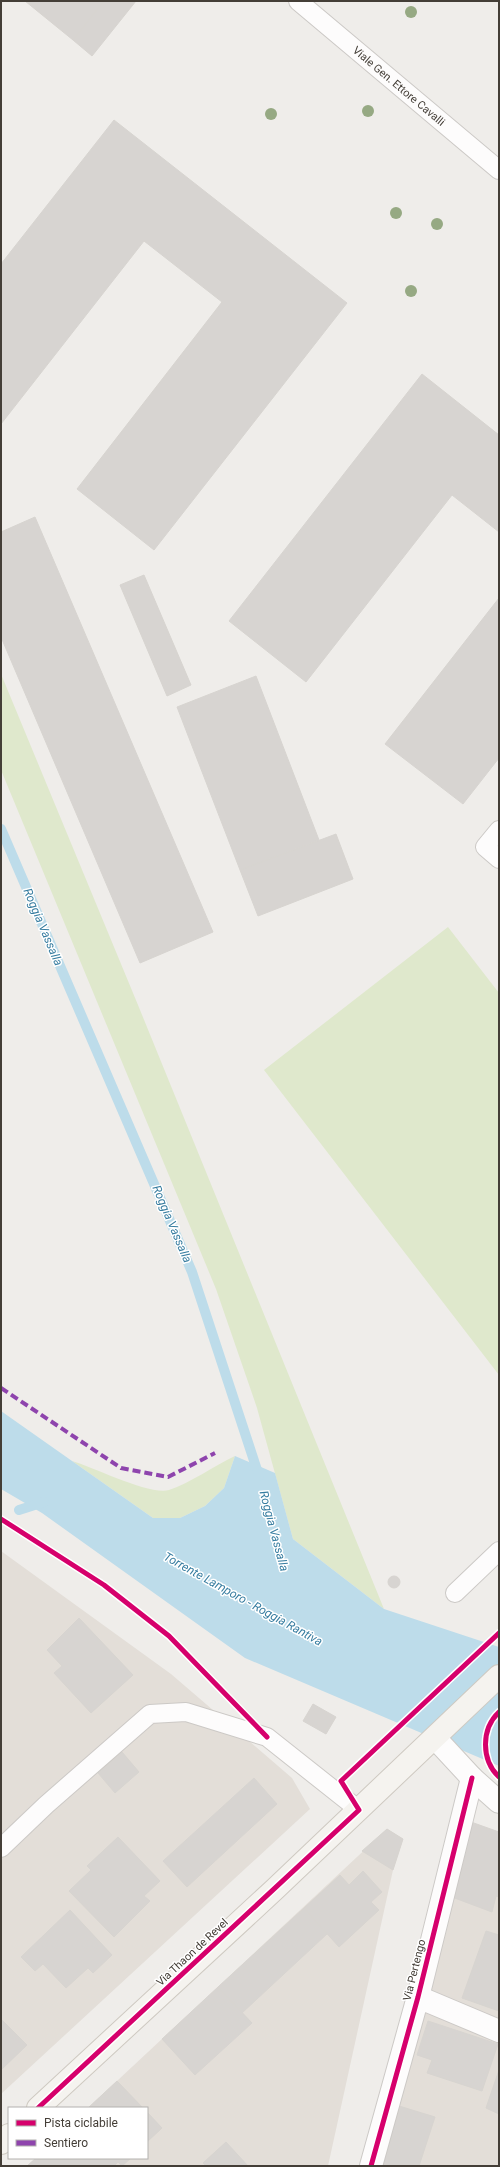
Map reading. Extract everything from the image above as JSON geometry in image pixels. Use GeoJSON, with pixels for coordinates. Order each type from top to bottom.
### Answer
{"type":"FeatureCollection","features":[{"type":"Feature","properties":{"kind":"main road","name":"Via Thaon de Revel"},"geometry":{"type":"LineString","coordinates":[[39,2107],[359,1810],[499,1676]]}},
{"type":"Feature","properties":{"kind":"street"},"geometry":{"type":"LineString","coordinates":[[440,1732],[472,1778],[499,1802]]}},
{"type":"Feature","properties":{"kind":"street","name":"Via Pertengo"},"geometry":{"type":"LineString","coordinates":[[371,2166],[418,1997],[472,1778]]}},
{"type":"Feature","properties":{"kind":"street"},"geometry":{"type":"LineString","coordinates":[[418,1997],[499,2031]]}},
{"type":"Feature","properties":{"kind":"lane","name":"Viale Gen. Ettore Cavalli"},"geometry":{"type":"LineString","coordinates":[[298,1],[499,170]]}},
{"type":"Feature","properties":{"kind":"lane"},"geometry":{"type":"LineString","coordinates":[[499,830],[485,847],[499,859]]}},
{"type":"Feature","properties":{"kind":"lane"},"geometry":{"type":"LineString","coordinates":[[455,1593],[499,1551]]}},
{"type":"Feature","properties":{"kind":"lane"},"geometry":{"type":"LineString","coordinates":[[1,1848],[46,1805],[150,1714],[186,1712],[267,1737],[359,1810]]}},
{"type":"Feature","properties":{"kind":"shaded area"},"geometry":{"type":"Polygon","coordinates":[[[1,1551],[171,1674],[292,1778],[310,1809],[1,2094],[1,1551]]]}},
{"type":"Feature","properties":{"kind":"shaded area"},"geometry":{"type":"Polygon","coordinates":[[[471,1822],[499,1833],[499,2166],[383,2166],[471,1822]]]}},
{"type":"Feature","properties":{"kind":"shaded area"},"geometry":{"type":"Polygon","coordinates":[[[387,1829],[403,1839],[393,1870],[328,2166],[27,2166],[35,2159],[148,2159],[148,2107],[89,2107],[387,1829]]]}},
{"type":"Feature","properties":{"kind":"green space"},"geometry":{"type":"Polygon","coordinates":[[[1,674],[138,1005],[384,1609],[293,1539],[257,1408],[216,1289],[1,770],[1,674]]]}},
{"type":"Feature","properties":{"kind":"green space"},"geometry":{"type":"Polygon","coordinates":[[[448,927],[499,993],[499,1375],[264,1070],[448,927]]]}},
{"type":"Feature","properties":{"kind":"green space"},"geometry":{"type":"Polygon","coordinates":[[[235,1456],[224,1488],[205,1506],[180,1518],[153,1518],[72,1461],[136,1485],[161,1491],[169,1490],[185,1483],[235,1456]]]}},
{"type":"Feature","properties":{"kind":"water","name":"Torrente Lamporo - Roggia Rantiva"},"geometry":{"type":"Polygon","coordinates":[[[1,1411],[153,1518],[180,1518],[205,1506],[224,1488],[235,1456],[275,1473],[293,1539],[384,1609],[499,1647],[499,1766],[245,1658],[42,1513],[1,1489],[1,1411]]]}},
{"type":"Feature","properties":{"kind":"building"},"geometry":{"type":"Polygon","coordinates":[[[25,1],[104,1],[73,40],[25,1]]]}},
{"type":"Feature","properties":{"kind":"building"},"geometry":{"type":"Polygon","coordinates":[[[104,1],[136,1],[92,56],[73,40],[104,1]]]}},
{"type":"Feature","properties":{"kind":"building"},"geometry":{"type":"Polygon","coordinates":[[[114,120],[347,303],[154,550],[77,489],[222,302],[144,241],[1,424],[1,264],[114,120]]]}},
{"type":"Feature","properties":{"kind":"building"},"geometry":{"type":"Polygon","coordinates":[[[422,374],[499,435],[499,532],[452,495],[306,682],[229,621],[422,374]]]}},
{"type":"Feature","properties":{"kind":"building"},"geometry":{"type":"Polygon","coordinates":[[[35,517],[213,932],[140,963],[1,637],[1,532],[35,517]]]}},
{"type":"Feature","properties":{"kind":"building"},"geometry":{"type":"Polygon","coordinates":[[[144,575],[191,685],[167,696],[120,585],[144,575]]]}},
{"type":"Feature","properties":{"kind":"building"},"geometry":{"type":"Polygon","coordinates":[[[499,598],[499,758],[463,804],[385,744],[499,598]]]}},
{"type":"Feature","properties":{"kind":"building"},"geometry":{"type":"Polygon","coordinates":[[[256,676],[319,840],[240,870],[177,707],[256,676]]]}},
{"type":"Feature","properties":{"kind":"building"},"geometry":{"type":"Polygon","coordinates":[[[336,834],[353,879],[258,916],[240,870],[336,834]]]}},
{"type":"Feature","properties":{"kind":"building"},"geometry":{"type":"Polygon","coordinates":[[[392,1576],[396,1576],[400,1582],[396,1588],[392,1588],[388,1584],[388,1580],[392,1576]]]}},
{"type":"Feature","properties":{"kind":"building"},"geometry":{"type":"Polygon","coordinates":[[[79,1618],[133,1675],[91,1713],[54,1673],[62,1666],[47,1650],[79,1618]]]}},
{"type":"Feature","properties":{"kind":"building"},"geometry":{"type":"Polygon","coordinates":[[[313,1704],[336,1717],[326,1734],[303,1721],[313,1704]]]}},
{"type":"Feature","properties":{"kind":"building"},"geometry":{"type":"Polygon","coordinates":[[[122,1752],[139,1772],[115,1793],[98,1773],[122,1752]]]}},
{"type":"Feature","properties":{"kind":"building"},"geometry":{"type":"Polygon","coordinates":[[[254,1778],[277,1804],[187,1887],[163,1861],[254,1778]]]}},
{"type":"Feature","properties":{"kind":"building"},"geometry":{"type":"Polygon","coordinates":[[[471,1822],[499,1832],[499,1897],[496,1896],[492,1912],[452,1897],[471,1822]]]}},
{"type":"Feature","properties":{"kind":"building"},"geometry":{"type":"Polygon","coordinates":[[[387,1829],[403,1839],[393,1870],[362,1851],[387,1829]]]}},
{"type":"Feature","properties":{"kind":"building"},"geometry":{"type":"Polygon","coordinates":[[[118,1837],[160,1881],[144,1896],[150,1901],[114,1937],[69,1891],[91,1870],[87,1866],[118,1837]]]}},
{"type":"Feature","properties":{"kind":"building"},"geometry":{"type":"Polygon","coordinates":[[[363,1871],[382,1892],[371,1902],[379,1910],[339,1947],[304,1908],[340,1875],[349,1885],[363,1871]]]}},
{"type":"Feature","properties":{"kind":"building"},"geometry":{"type":"Polygon","coordinates":[[[304,1908],[327,1934],[242,2013],[218,1987],[304,1908]]]}},
{"type":"Feature","properties":{"kind":"building"},"geometry":{"type":"Polygon","coordinates":[[[70,1910],[112,1955],[93,1973],[88,1968],[66,1988],[43,1964],[35,1971],[21,1957],[70,1910]]]}},
{"type":"Feature","properties":{"kind":"building"},"geometry":{"type":"Polygon","coordinates":[[[486,1931],[499,1935],[499,2011],[462,1998],[486,1931]]]}},
{"type":"Feature","properties":{"kind":"building"},"geometry":{"type":"Polygon","coordinates":[[[218,1987],[252,2023],[195,2075],[162,2039],[218,1987]]]}},
{"type":"Feature","properties":{"kind":"building"},"geometry":{"type":"Polygon","coordinates":[[[1,2019],[27,2045],[1,2070],[1,2019]]]}},
{"type":"Feature","properties":{"kind":"building"},"geometry":{"type":"Polygon","coordinates":[[[428,2021],[498,2044],[482,2091],[427,2073],[432,2060],[417,2055],[428,2021]]]}},
{"type":"Feature","properties":{"kind":"building"},"geometry":{"type":"Polygon","coordinates":[[[499,2070],[499,2114],[486,2108],[499,2070]]]}},
{"type":"Feature","properties":{"kind":"building"},"geometry":{"type":"Polygon","coordinates":[[[117,2081],[142,2107],[89,2107],[117,2081]]]}},
{"type":"Feature","properties":{"kind":"building"},"geometry":{"type":"Polygon","coordinates":[[[399,2106],[435,2117],[419,2166],[380,2166],[399,2106]]]}},
{"type":"Feature","properties":{"kind":"building"},"geometry":{"type":"Polygon","coordinates":[[[148,2113],[162,2128],[148,2141],[148,2113]]]}},
{"type":"Feature","properties":{"kind":"building"},"geometry":{"type":"Polygon","coordinates":[[[226,2142],[248,2166],[206,2166],[203,2163],[226,2142]]]}},
{"type":"Feature","properties":{"kind":"building"},"geometry":{"type":"Polygon","coordinates":[[[35,2159],[50,2159],[57,2166],[27,2166],[35,2159]]]}},
{"type":"Feature","properties":{"kind":"building"},"geometry":{"type":"Polygon","coordinates":[[[50,2159],[115,2159],[118,2162],[114,2166],[57,2166],[50,2159]]]}},
{"type":"Feature","properties":{"kind":"building"},"geometry":{"type":"Polygon","coordinates":[[[115,2159],[130,2159],[122,2166],[115,2159]]]}},
{"type":"Feature","properties":{"kind":"waterway","name":"Roggia Vassalla"},"geometry":{"type":"LineString","coordinates":[[1,829],[192,1272],[259,1476]]}},
{"type":"Feature","properties":{"kind":"waterway"},"geometry":{"type":"LineString","coordinates":[[19,1510],[44,1502]]}},
{"type":"Feature","properties":{"kind":"marked path"},"geometry":{"type":"LineString","coordinates":[[1,1388],[121,1468],[168,1477],[215,1453]]}},
{"type":"Feature","properties":{"kind":"cycle path"},"geometry":{"type":"LineString","coordinates":[[1,1519],[104,1585],[169,1636],[267,1737]]}},
{"type":"Feature","properties":{"kind":"cycle path"},"geometry":{"type":"LineString","coordinates":[[39,2107],[359,1810],[341,1781],[499,1633]]}},
{"type":"Feature","properties":{"kind":"cycle path"},"geometry":{"type":"LineString","coordinates":[[499,1712],[493,1719],[486,1736],[486,1753],[493,1770],[499,1777]]}},
{"type":"Feature","properties":{"kind":"cycle path"},"geometry":{"type":"LineString","coordinates":[[371,2166],[418,1997],[472,1778]]}}]}
